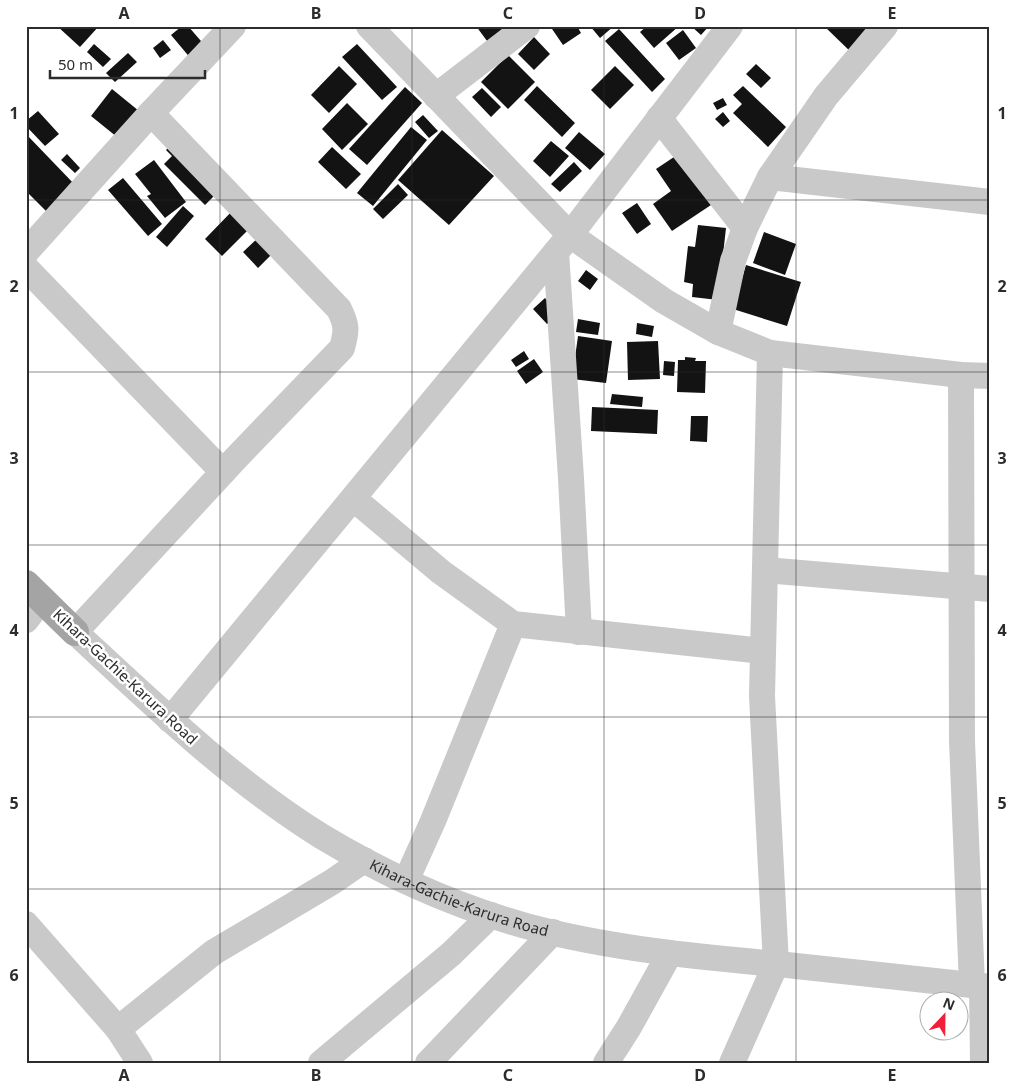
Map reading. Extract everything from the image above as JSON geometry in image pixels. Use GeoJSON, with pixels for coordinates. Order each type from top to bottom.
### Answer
{"type":"FeatureCollection","features":[{"type":"Feature","properties":{"kind":"main road","name":"Kihara-Gachie-Karura Road"},"geometry":{"type":"LineString","coordinates":[[31,601],[75,632]]}},
{"type":"Feature","properties":{"kind":"street"},"geometry":{"type":"LineString","coordinates":[[26,252],[151,113],[233,26]]}},
{"type":"Feature","properties":{"kind":"street"},"geometry":{"type":"LineString","coordinates":[[369,26],[436,96],[563,244],[718,332],[770,353],[961,375],[990,376]]}},
{"type":"Feature","properties":{"kind":"street"},"geometry":{"type":"LineString","coordinates":[[436,96],[527,26]]}},
{"type":"Feature","properties":{"kind":"street"},"geometry":{"type":"LineString","coordinates":[[170,720],[563,244],[730,26]]}},
{"type":"Feature","properties":{"kind":"street"},"geometry":{"type":"LineString","coordinates":[[718,332],[733,261],[745,228],[770,177],[826,96],[885,26]]}},
{"type":"Feature","properties":{"kind":"street"},"geometry":{"type":"LineString","coordinates":[[75,632],[223,472],[342,348],[346,332],[346,322],[339,309],[151,113]]}},
{"type":"Feature","properties":{"kind":"street"},"geometry":{"type":"LineString","coordinates":[[659,118],[745,228]]}},
{"type":"Feature","properties":{"kind":"street"},"geometry":{"type":"LineString","coordinates":[[770,177],[990,202]]}},
{"type":"Feature","properties":{"kind":"street"},"geometry":{"type":"LineString","coordinates":[[563,244],[578,632]]}},
{"type":"Feature","properties":{"kind":"street"},"geometry":{"type":"LineString","coordinates":[[26,268],[223,472]]}},
{"type":"Feature","properties":{"kind":"street"},"geometry":{"type":"LineString","coordinates":[[732,1063],[776,964],[762,696],[770,353]]}},
{"type":"Feature","properties":{"kind":"street"},"geometry":{"type":"LineString","coordinates":[[961,375],[962,741],[981,986],[983,1063]]}},
{"type":"Feature","properties":{"kind":"street"},"geometry":{"type":"LineString","coordinates":[[354,499],[441,572],[514,624],[763,651]]}},
{"type":"Feature","properties":{"kind":"street"},"geometry":{"type":"LineString","coordinates":[[765,570],[990,589]]}},
{"type":"Feature","properties":{"kind":"street"},"geometry":{"type":"LineString","coordinates":[[406,881],[433,821],[514,624]]}},
{"type":"Feature","properties":{"kind":"street","name":"Kihara-Gachie-Karura Road"},"geometry":{"type":"LineString","coordinates":[[75,632],[170,720],[230,772],[276,807],[364,860],[406,881],[491,915],[595,942],[670,953],[981,986]]}},
{"type":"Feature","properties":{"kind":"street"},"geometry":{"type":"LineString","coordinates":[[118,1029],[214,952],[332,882],[364,860]]}},
{"type":"Feature","properties":{"kind":"street"},"geometry":{"type":"LineString","coordinates":[[321,1063],[444,960],[491,915]]}},
{"type":"Feature","properties":{"kind":"street"},"geometry":{"type":"LineString","coordinates":[[26,924],[118,1029],[139,1062]]}},
{"type":"Feature","properties":{"kind":"street"},"geometry":{"type":"LineString","coordinates":[[428,1063],[553,932]]}},
{"type":"Feature","properties":{"kind":"street"},"geometry":{"type":"LineString","coordinates":[[606,1063],[629,1027],[670,953]]}},
{"type":"Feature","properties":{"kind":"building"},"geometry":{"type":"Polygon","coordinates":[[[57,26],[99,26],[80,47],[57,26]]]}},
{"type":"Feature","properties":{"kind":"building"},"geometry":{"type":"Polygon","coordinates":[[[182,26],[188,26],[207,48],[192,60],[171,35],[182,26]]]}},
{"type":"Feature","properties":{"kind":"building"},"geometry":{"type":"Polygon","coordinates":[[[476,26],[516,26],[490,45],[476,26]]]}},
{"type":"Feature","properties":{"kind":"building"},"geometry":{"type":"Polygon","coordinates":[[[550,26],[577,26],[581,33],[563,45],[550,26]]]}},
{"type":"Feature","properties":{"kind":"building"},"geometry":{"type":"Polygon","coordinates":[[[590,26],[614,26],[600,38],[590,26]]]}},
{"type":"Feature","properties":{"kind":"building"},"geometry":{"type":"Polygon","coordinates":[[[647,26],[679,26],[654,48],[640,32],[647,26]]]}},
{"type":"Feature","properties":{"kind":"building"},"geometry":{"type":"Polygon","coordinates":[[[691,26],[709,26],[701,35],[691,26]]]}},
{"type":"Feature","properties":{"kind":"building"},"geometry":{"type":"Polygon","coordinates":[[[824,26],[865,26],[875,35],[855,56],[824,26]]]}},
{"type":"Feature","properties":{"kind":"building"},"geometry":{"type":"Polygon","coordinates":[[[619,29],[665,79],[652,92],[605,41],[619,29]]]}},
{"type":"Feature","properties":{"kind":"building"},"geometry":{"type":"Polygon","coordinates":[[[683,30],[696,48],[679,60],[666,43],[683,30]]]}},
{"type":"Feature","properties":{"kind":"building"},"geometry":{"type":"Polygon","coordinates":[[[534,37],[550,54],[534,70],[518,54],[534,37]]]}},
{"type":"Feature","properties":{"kind":"building"},"geometry":{"type":"Polygon","coordinates":[[[163,40],[171,50],[160,58],[153,48],[163,40]]]}},
{"type":"Feature","properties":{"kind":"building"},"geometry":{"type":"Polygon","coordinates":[[[94,44],[111,59],[103,67],[87,52],[94,44]]]}},
{"type":"Feature","properties":{"kind":"building"},"geometry":{"type":"Polygon","coordinates":[[[357,44],[397,87],[382,100],[342,57],[357,44]]]}},
{"type":"Feature","properties":{"kind":"building"},"geometry":{"type":"Polygon","coordinates":[[[128,53],[137,62],[115,82],[106,73],[128,53]]]}},
{"type":"Feature","properties":{"kind":"building"},"geometry":{"type":"Polygon","coordinates":[[[508,55],[535,82],[508,109],[481,82],[508,55]]]}},
{"type":"Feature","properties":{"kind":"building"},"geometry":{"type":"Polygon","coordinates":[[[756,64],[771,78],[761,88],[746,74],[756,64]]]}},
{"type":"Feature","properties":{"kind":"building"},"geometry":{"type":"Polygon","coordinates":[[[339,66],[357,84],[329,113],[311,95],[339,66]]]}},
{"type":"Feature","properties":{"kind":"building"},"geometry":{"type":"Polygon","coordinates":[[[615,66],[634,85],[610,109],[591,90],[615,66]]]}},
{"type":"Feature","properties":{"kind":"building"},"geometry":{"type":"Polygon","coordinates":[[[537,86],[575,123],[562,137],[524,100],[537,86]]]}},
{"type":"Feature","properties":{"kind":"building"},"geometry":{"type":"Polygon","coordinates":[[[743,86],[786,127],[768,147],[733,113],[742,104],[733,95],[743,86]]]}},
{"type":"Feature","properties":{"kind":"building"},"geometry":{"type":"Polygon","coordinates":[[[405,87],[422,103],[367,165],[349,149],[405,87]]]}},
{"type":"Feature","properties":{"kind":"building"},"geometry":{"type":"Polygon","coordinates":[[[482,88],[501,107],[491,117],[472,97],[482,88]]]}},
{"type":"Feature","properties":{"kind":"building"},"geometry":{"type":"Polygon","coordinates":[[[112,89],[139,111],[117,137],[91,116],[112,89]]]}},
{"type":"Feature","properties":{"kind":"building"},"geometry":{"type":"Polygon","coordinates":[[[723,98],[727,105],[717,110],[713,103],[723,98]]]}},
{"type":"Feature","properties":{"kind":"building"},"geometry":{"type":"Polygon","coordinates":[[[347,103],[368,124],[342,150],[322,129],[347,103]]]}},
{"type":"Feature","properties":{"kind":"building"},"geometry":{"type":"Polygon","coordinates":[[[38,111],[59,134],[45,146],[26,126],[26,121],[38,111]]]}},
{"type":"Feature","properties":{"kind":"building"},"geometry":{"type":"Polygon","coordinates":[[[723,112],[730,121],[723,127],[715,119],[723,112]]]}},
{"type":"Feature","properties":{"kind":"building"},"geometry":{"type":"Polygon","coordinates":[[[423,115],[438,131],[429,138],[415,122],[423,115]]]}},
{"type":"Feature","properties":{"kind":"building"},"geometry":{"type":"Polygon","coordinates":[[[411,127],[427,140],[373,206],[357,193],[411,127]]]}},
{"type":"Feature","properties":{"kind":"building"},"geometry":{"type":"Polygon","coordinates":[[[442,130],[494,176],[449,225],[398,180],[442,130]]]}},
{"type":"Feature","properties":{"kind":"building"},"geometry":{"type":"Polygon","coordinates":[[[579,132],[605,154],[590,170],[565,148],[579,132]]]}},
{"type":"Feature","properties":{"kind":"building"},"geometry":{"type":"Polygon","coordinates":[[[26,134],[77,187],[49,214],[26,191],[26,134]]]}},
{"type":"Feature","properties":{"kind":"building"},"geometry":{"type":"Polygon","coordinates":[[[551,141],[569,156],[550,177],[533,161],[551,141]]]}},
{"type":"Feature","properties":{"kind":"building"},"geometry":{"type":"Polygon","coordinates":[[[174,142],[221,189],[205,205],[164,164],[172,156],[166,150],[174,142]]]}},
{"type":"Feature","properties":{"kind":"building"},"geometry":{"type":"Polygon","coordinates":[[[332,147],[361,174],[346,189],[318,162],[332,147]]]}},
{"type":"Feature","properties":{"kind":"building"},"geometry":{"type":"Polygon","coordinates":[[[680,153],[714,203],[672,231],[653,204],[671,191],[656,169],[680,153]]]}},
{"type":"Feature","properties":{"kind":"building"},"geometry":{"type":"Polygon","coordinates":[[[67,154],[80,168],[75,173],[61,160],[67,154]]]}},
{"type":"Feature","properties":{"kind":"building"},"geometry":{"type":"Polygon","coordinates":[[[154,160],[186,202],[165,218],[147,196],[151,194],[135,174],[154,160]]]}},
{"type":"Feature","properties":{"kind":"building"},"geometry":{"type":"Polygon","coordinates":[[[574,162],[582,171],[560,192],[551,184],[574,162]]]}},
{"type":"Feature","properties":{"kind":"building"},"geometry":{"type":"Polygon","coordinates":[[[123,178],[162,224],[148,236],[108,190],[123,178]]]}},
{"type":"Feature","properties":{"kind":"building"},"geometry":{"type":"Polygon","coordinates":[[[398,184],[408,195],[383,219],[373,209],[398,184]]]}},
{"type":"Feature","properties":{"kind":"building"},"geometry":{"type":"Polygon","coordinates":[[[637,203],[651,224],[637,234],[622,213],[637,203]]]}},
{"type":"Feature","properties":{"kind":"building"},"geometry":{"type":"Polygon","coordinates":[[[183,206],[194,216],[167,247],[156,237],[183,206]]]}},
{"type":"Feature","properties":{"kind":"building"},"geometry":{"type":"Polygon","coordinates":[[[235,208],[253,225],[222,256],[205,239],[235,208]]]}},
{"type":"Feature","properties":{"kind":"building"},"geometry":{"type":"Polygon","coordinates":[[[698,225],[726,228],[718,300],[692,297],[693,284],[684,282],[688,246],[695,247],[698,225]]]}},
{"type":"Feature","properties":{"kind":"building"},"geometry":{"type":"Polygon","coordinates":[[[764,232],[796,244],[785,275],[753,263],[764,232]]]}},
{"type":"Feature","properties":{"kind":"building"},"geometry":{"type":"Polygon","coordinates":[[[259,237],[274,252],[258,268],[243,252],[259,237]]]}},
{"type":"Feature","properties":{"kind":"building"},"geometry":{"type":"Polygon","coordinates":[[[746,265],[801,282],[787,326],[733,309],[746,265]]]}},
{"type":"Feature","properties":{"kind":"building"},"geometry":{"type":"Polygon","coordinates":[[[586,270],[598,279],[590,290],[578,281],[586,270]]]}},
{"type":"Feature","properties":{"kind":"building"},"geometry":{"type":"Polygon","coordinates":[[[545,298],[559,314],[547,324],[533,309],[545,298]]]}},
{"type":"Feature","properties":{"kind":"building"},"geometry":{"type":"Polygon","coordinates":[[[578,319],[600,323],[598,335],[576,332],[578,319]]]}},
{"type":"Feature","properties":{"kind":"building"},"geometry":{"type":"Polygon","coordinates":[[[637,323],[654,326],[652,337],[636,334],[637,323]]]}},
{"type":"Feature","properties":{"kind":"building"},"geometry":{"type":"Polygon","coordinates":[[[578,336],[612,341],[606,383],[572,379],[578,336]]]}},
{"type":"Feature","properties":{"kind":"building"},"geometry":{"type":"Polygon","coordinates":[[[658,341],[660,379],[628,380],[627,342],[658,341]]]}},
{"type":"Feature","properties":{"kind":"building"},"geometry":{"type":"Polygon","coordinates":[[[524,351],[529,359],[516,367],[511,360],[524,351]]]}},
{"type":"Feature","properties":{"kind":"building"},"geometry":{"type":"Polygon","coordinates":[[[685,357],[696,358],[695,361],[706,361],[705,393],[677,392],[678,360],[685,360],[685,357]]]}},
{"type":"Feature","properties":{"kind":"building"},"geometry":{"type":"Polygon","coordinates":[[[534,359],[543,372],[526,384],[517,371],[534,359]]]}},
{"type":"Feature","properties":{"kind":"building"},"geometry":{"type":"Polygon","coordinates":[[[664,361],[675,362],[674,376],[663,375],[664,361]]]}},
{"type":"Feature","properties":{"kind":"building"},"geometry":{"type":"Polygon","coordinates":[[[612,394],[643,397],[642,407],[610,404],[612,394]]]}},
{"type":"Feature","properties":{"kind":"building"},"geometry":{"type":"Polygon","coordinates":[[[592,407],[658,410],[657,434],[591,431],[592,407]]]}},
{"type":"Feature","properties":{"kind":"building"},"geometry":{"type":"Polygon","coordinates":[[[691,416],[708,416],[707,442],[690,441],[691,416]]]}}]}
